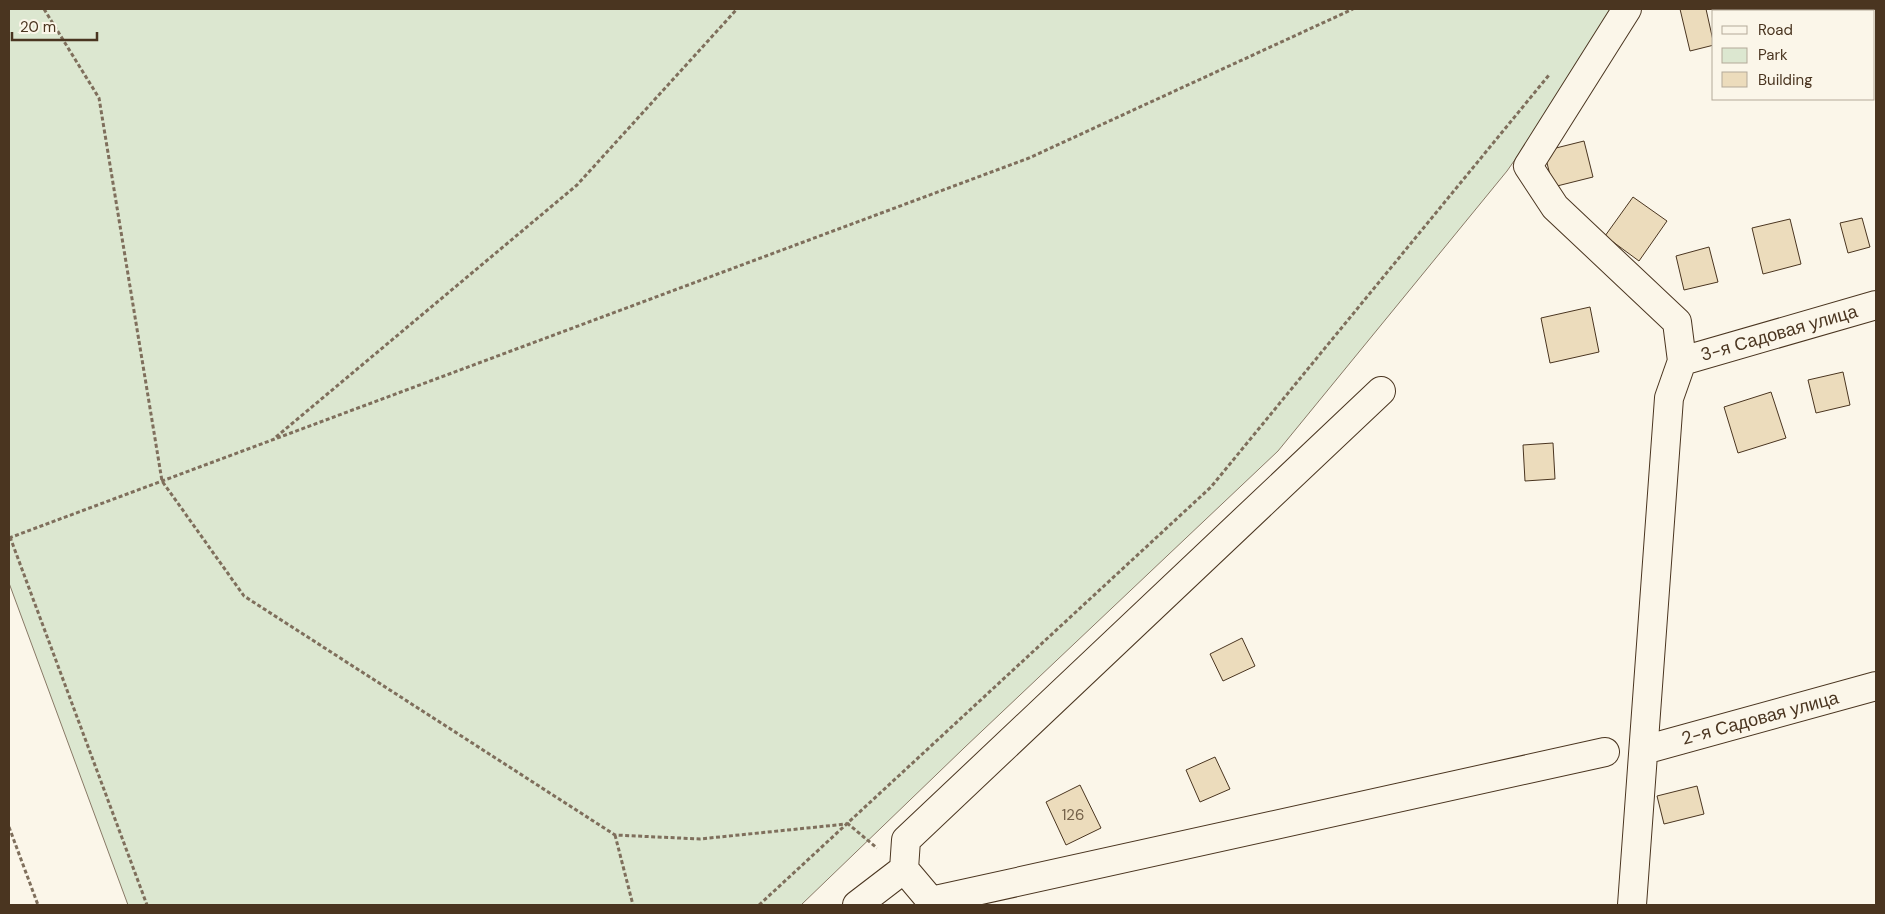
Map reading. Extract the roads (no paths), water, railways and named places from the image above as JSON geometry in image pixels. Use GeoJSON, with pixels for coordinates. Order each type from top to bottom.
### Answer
{"type":"FeatureCollection","features":[{"type":"Feature","properties":{"kind":"lane"},"geometry":{"type":"LineString","coordinates":[[1627,9],[1528,166],[1555,207],[1677,322],[1682,361],[1669,398],[1632,905]]}},
{"type":"Feature","properties":{"kind":"lane","name":"3-я Садовая улица"},"geometry":{"type":"LineString","coordinates":[[1682,361],[1876,305]]}},
{"type":"Feature","properties":{"kind":"lane"},"geometry":{"type":"LineString","coordinates":[[1382,391],[906,840],[904,869],[931,903],[1605,752]]}},
{"type":"Feature","properties":{"kind":"lane","name":"2-я Садовая улица"},"geometry":{"type":"LineString","coordinates":[[1644,750],[1876,686]]}},
{"type":"Feature","properties":{"kind":"lane"},"geometry":{"type":"LineString","coordinates":[[857,905],[904,869]]}}]}
